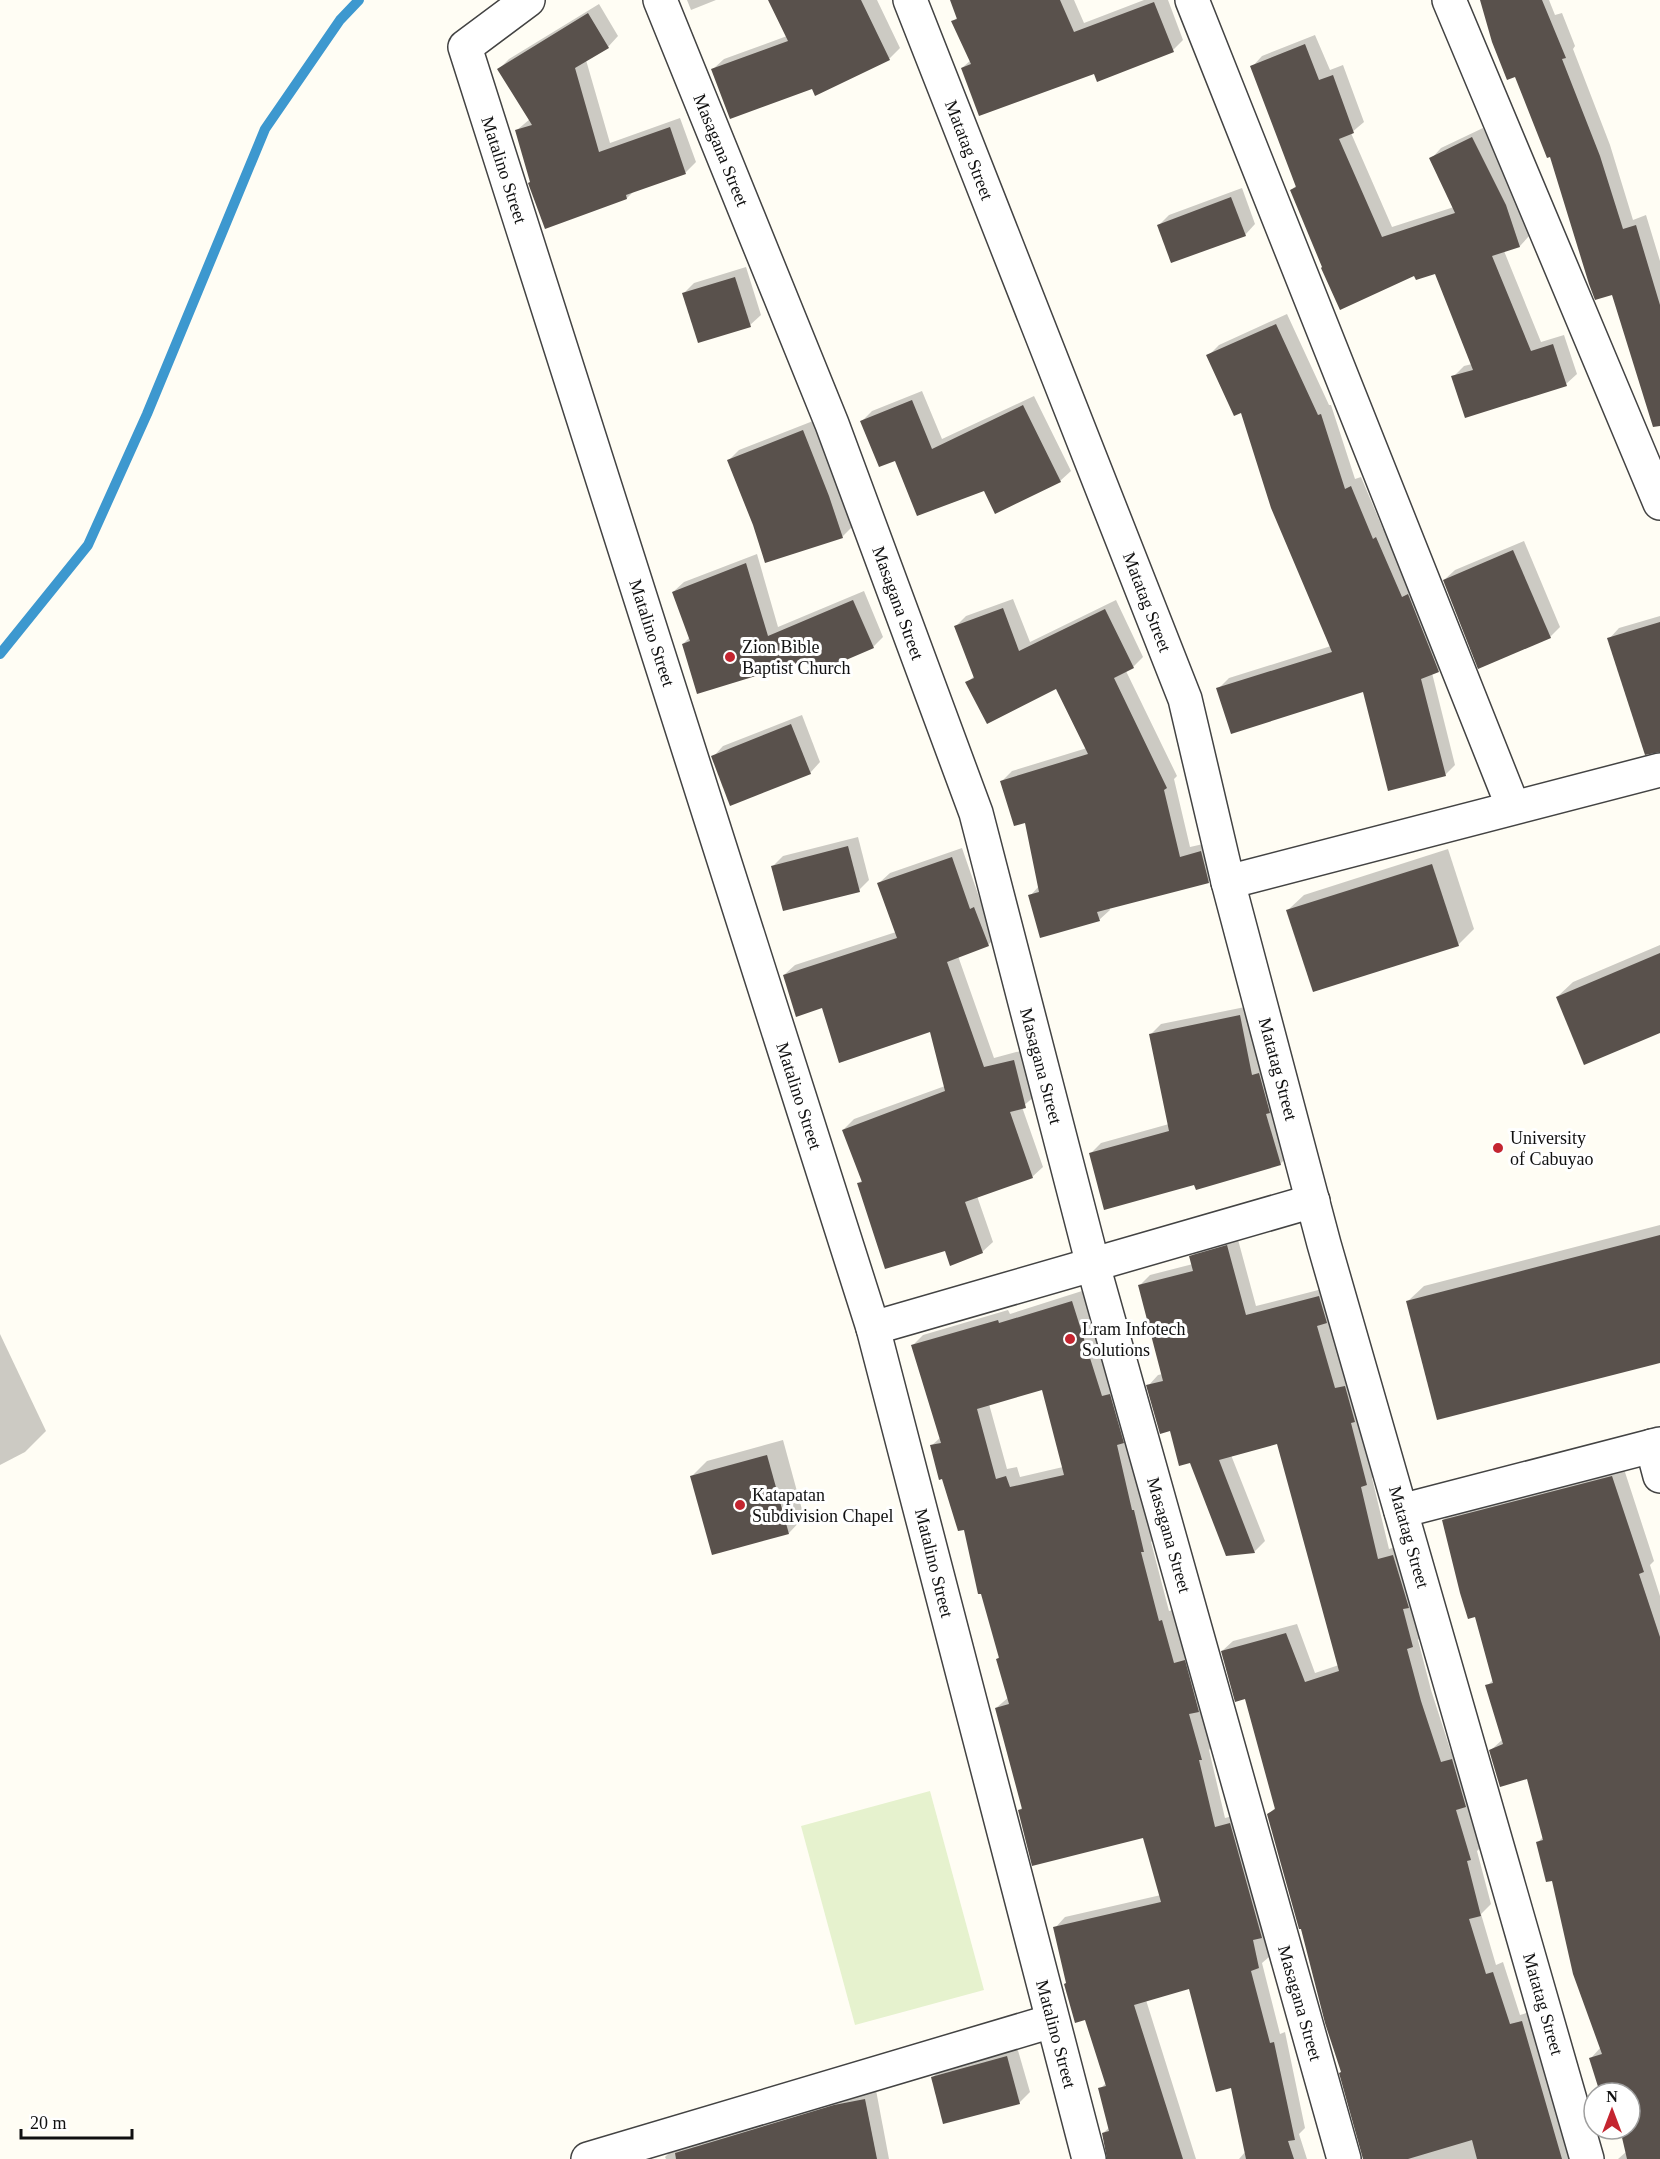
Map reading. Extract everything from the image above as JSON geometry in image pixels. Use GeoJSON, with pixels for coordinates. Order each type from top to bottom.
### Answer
{"type":"FeatureCollection","features":[{"type":"Feature","properties":{"kind":"street","name":"Matalino Street"},"geometry":{"type":"LineString","coordinates":[[528,0],[465,47],[873,1328],[1089,2159]]}},
{"type":"Feature","properties":{"kind":"street","name":"Masagana Street"},"geometry":{"type":"LineString","coordinates":[[660,0],[832,424],[976,813],[1093,1265],[1344,2159]]}},
{"type":"Feature","properties":{"kind":"street","name":"Matatag Street"},"geometry":{"type":"LineString","coordinates":[[910,0],[1185,699],[1228,882],[1313,1201],[1587,2159]]}},
{"type":"Feature","properties":{"kind":"street"},"geometry":{"type":"LineString","coordinates":[[1192,0],[1513,807]]}},
{"type":"Feature","properties":{"kind":"street"},"geometry":{"type":"LineString","coordinates":[[1449,0],[1660,503]]}},
{"type":"Feature","properties":{"kind":"street"},"geometry":{"type":"LineString","coordinates":[[1228,882],[1660,770]]}},
{"type":"Feature","properties":{"kind":"street"},"geometry":{"type":"LineString","coordinates":[[873,1328],[1313,1201]]}},
{"type":"Feature","properties":{"kind":"street"},"geometry":{"type":"LineString","coordinates":[[1401,1511],[1657,1455]]}},
{"type":"Feature","properties":{"kind":"street"},"geometry":{"type":"LineString","coordinates":[[588,2159],[1052,2021]]}},
{"type":"Feature","properties":{"kind":"green space"},"geometry":{"type":"Polygon","coordinates":[[[930,1791],[984,1990],[855,2025],[801,1826],[930,1791]]]}},
{"type":"Feature","properties":{"kind":"building"},"geometry":{"type":"Polygon","coordinates":[[[768,0],[861,0],[890,60],[815,96],[812,89],[730,119],[711,69],[788,41],[768,0]]]}},
{"type":"Feature","properties":{"kind":"building"},"geometry":{"type":"Polygon","coordinates":[[[950,0],[1060,0],[1074,32],[1154,2],[1174,52],[1097,82],[1094,74],[979,116],[961,68],[971,64],[951,21],[957,19],[950,0]]]}},
{"type":"Feature","properties":{"kind":"building"},"geometry":{"type":"Polygon","coordinates":[[[1480,0],[1542,0],[1566,58],[1562,59],[1600,156],[1623,229],[1636,225],[1660,305],[1660,426],[1653,427],[1612,295],[1595,300],[1550,157],[1547,158],[1515,77],[1507,80],[1492,42],[1480,0]]]}},
{"type":"Feature","properties":{"kind":"building"},"geometry":{"type":"Polygon","coordinates":[[[588,13],[609,48],[575,68],[599,152],[670,127],[686,174],[626,195],[627,199],[545,229],[528,183],[530,182],[515,130],[532,125],[497,69],[588,13]]]}},
{"type":"Feature","properties":{"kind":"building"},"geometry":{"type":"Polygon","coordinates":[[[1305,44],[1319,80],[1333,75],[1354,133],[1339,139],[1382,237],[1455,213],[1429,158],[1472,137],[1506,205],[1520,247],[1492,256],[1531,351],[1553,344],[1567,386],[1465,418],[1451,376],[1473,370],[1435,274],[1416,280],[1414,276],[1340,310],[1290,190],[1296,187],[1250,66],[1305,44]]]}},
{"type":"Feature","properties":{"kind":"building"},"geometry":{"type":"Polygon","coordinates":[[[1231,197],[1246,236],[1171,263],[1157,225],[1231,197]]]}},
{"type":"Feature","properties":{"kind":"building"},"geometry":{"type":"Polygon","coordinates":[[[735,277],[751,327],[698,343],[682,293],[735,277]]]}},
{"type":"Feature","properties":{"kind":"building"},"geometry":{"type":"Polygon","coordinates":[[[1276,324],[1318,415],[1321,414],[1345,489],[1351,486],[1373,539],[1376,537],[1402,597],[1408,594],[1439,672],[1421,679],[1446,776],[1388,791],[1363,692],[1231,734],[1216,688],[1332,652],[1271,508],[1241,413],[1234,416],[1206,355],[1276,324]]]}},
{"type":"Feature","properties":{"kind":"building"},"geometry":{"type":"Polygon","coordinates":[[[912,400],[932,449],[1023,405],[1061,482],[995,514],[984,491],[917,516],[895,461],[879,467],[860,421],[912,400]]]}},
{"type":"Feature","properties":{"kind":"building"},"geometry":{"type":"Polygon","coordinates":[[[803,430],[843,538],[765,563],[753,525],[727,460],[803,430]]]}},
{"type":"Feature","properties":{"kind":"building"},"geometry":{"type":"Polygon","coordinates":[[[1513,550],[1551,638],[1478,669],[1443,580],[1513,550]]]}},
{"type":"Feature","properties":{"kind":"building"},"geometry":{"type":"Polygon","coordinates":[[[746,563],[768,636],[853,600],[874,648],[811,675],[805,661],[697,694],[682,644],[690,641],[672,592],[746,563]]]}},
{"type":"Feature","properties":{"kind":"building"},"geometry":{"type":"Polygon","coordinates":[[[1003,608],[1019,651],[1105,609],[1134,668],[1114,678],[1167,788],[1164,790],[1180,857],[1201,851],[1209,883],[1097,912],[1100,921],[1040,938],[1028,895],[1039,892],[1025,823],[1014,826],[1000,781],[1088,754],[1056,689],[987,724],[965,682],[974,678],[954,626],[1003,608]]]}},
{"type":"Feature","properties":{"kind":"building"},"geometry":{"type":"Polygon","coordinates":[[[1660,622],[1660,752],[1645,755],[1607,638],[1660,622]]]}},
{"type":"Feature","properties":{"kind":"building"},"geometry":{"type":"Polygon","coordinates":[[[791,724],[811,774],[730,806],[711,756],[791,724]]]}},
{"type":"Feature","properties":{"kind":"building"},"geometry":{"type":"Polygon","coordinates":[[[848,846],[860,892],[783,911],[771,866],[848,846]]]}},
{"type":"Feature","properties":{"kind":"building"},"geometry":{"type":"Polygon","coordinates":[[[952,857],[970,909],[974,907],[989,946],[947,962],[984,1067],[1014,1060],[1026,1108],[1010,1112],[1033,1178],[965,1202],[983,1253],[950,1266],[945,1251],[885,1269],[857,1183],[862,1182],[842,1130],[945,1091],[930,1032],[839,1063],[822,1008],[796,1017],[783,975],[897,938],[877,883],[952,857]]]}},
{"type":"Feature","properties":{"kind":"building"},"geometry":{"type":"Polygon","coordinates":[[[1432,864],[1459,946],[1313,992],[1286,910],[1432,864]]]}},
{"type":"Feature","properties":{"kind":"building"},"geometry":{"type":"Polygon","coordinates":[[[1660,953],[1660,1033],[1584,1065],[1556,997],[1660,953]]]}},
{"type":"Feature","properties":{"kind":"building"},"geometry":{"type":"Polygon","coordinates":[[[1240,1015],[1252,1075],[1259,1073],[1270,1113],[1266,1114],[1281,1165],[1196,1190],[1194,1185],[1104,1210],[1089,1153],[1169,1131],[1149,1034],[1240,1015]]]}},
{"type":"Feature","properties":{"kind":"building"},"geometry":{"type":"Polygon","coordinates":[[[1660,1235],[1660,1363],[1437,1420],[1406,1301],[1660,1235]]]}},
{"type":"Feature","properties":{"kind":"building"},"geometry":{"type":"Polygon","coordinates":[[[1227,1245],[1246,1315],[1319,1296],[1327,1323],[1317,1326],[1335,1388],[1345,1386],[1355,1422],[1351,1423],[1367,1485],[1361,1487],[1378,1559],[1393,1555],[1409,1608],[1403,1609],[1413,1647],[1407,1649],[1421,1701],[1441,1762],[1452,1759],[1466,1807],[1456,1810],[1471,1860],[1467,1861],[1481,1916],[1469,1919],[1486,1974],[1493,1972],[1510,2024],[1522,2021],[1562,2159],[1477,2159],[1472,2140],[1408,2159],[1363,2159],[1339,2073],[1341,2072],[1325,2023],[1301,1929],[1299,1929],[1267,1814],[1275,1809],[1245,1699],[1235,1702],[1221,1651],[1286,1633],[1305,1682],[1339,1671],[1277,1444],[1219,1460],[1255,1553],[1226,1556],[1190,1463],[1179,1466],[1170,1431],[1160,1434],[1146,1385],[1163,1381],[1138,1285],[1193,1271],[1189,1256],[1227,1245]]]}},
{"type":"Feature","properties":{"kind":"building"},"geometry":{"type":"Polygon","coordinates":[[[1072,1301],[1102,1396],[1110,1394],[1124,1443],[1117,1445],[1159,1621],[1162,1620],[1174,1663],[1185,1660],[1199,1712],[1189,1714],[1202,1760],[1199,1760],[1215,1827],[1230,1823],[1262,1938],[1253,1940],[1259,1968],[1251,1971],[1270,2043],[1274,2042],[1295,2140],[1288,2141],[1294,2159],[1246,2159],[1231,2088],[1216,2092],[1189,1989],[1134,2005],[1183,2159],[1107,2159],[1102,2133],[1109,2131],[1098,2088],[1106,2086],[1085,2020],[1075,2023],[1064,1984],[1066,1983],[1053,1927],[1161,1902],[1143,1838],[1032,1866],[1018,1810],[1022,1809],[995,1708],[1009,1704],[996,1659],[999,1658],[981,1594],[978,1594],[964,1530],[958,1531],[942,1479],[939,1480],[930,1445],[941,1443],[911,1345],[998,1320],[999,1323],[1072,1301]],[[1042,1390],[977,1409],[996,1479],[1006,1476],[1010,1487],[1064,1475],[1042,1390]]]}},
{"type":"Feature","properties":{"kind":"building","name":"Katapatan Subdivision Chapel"},"geometry":{"type":"Polygon","coordinates":[[[767,1455],[789,1534],[712,1555],[690,1476],[767,1455]]]}},
{"type":"Feature","properties":{"kind":"building"},"geometry":{"type":"Polygon","coordinates":[[[1612,1476],[1644,1572],[1639,1574],[1660,1637],[1660,2159],[1627,2159],[1623,2141],[1642,2141],[1642,2081],[1596,2081],[1589,2058],[1602,2054],[1573,1974],[1552,1881],[1546,1882],[1536,1842],[1543,1840],[1527,1779],[1500,1787],[1489,1750],[1503,1744],[1485,1685],[1493,1683],[1475,1617],[1468,1619],[1442,1520],[1612,1476]]]}},
{"type":"Feature","properties":{"kind":"building"},"geometry":{"type":"Polygon","coordinates":[[[1007,2056],[1020,2104],[943,2124],[931,2077],[1007,2056]]]}},
{"type":"Feature","properties":{"kind":"building"},"geometry":{"type":"Polygon","coordinates":[[[865,2099],[877,2159],[676,2159],[675,2153],[834,2105],[865,2099]]]}},
{"type":"Feature","properties":{"kind":"waterway"},"geometry":{"type":"LineString","coordinates":[[0,654],[88,545],[147,414],[265,129],[340,20],[359,0]]}},
{"type":"Feature","properties":{"kind":"place","name":"Zion Bible Baptist Church"},"geometry":{"type":"Point","coordinates":[730,657]}},
{"type":"Feature","properties":{"kind":"place","name":"University of Cabuyao"},"geometry":{"type":"Point","coordinates":[1498,1148]}},
{"type":"Feature","properties":{"kind":"place","name":"Lram Infotech Solutions"},"geometry":{"type":"Point","coordinates":[1070,1339]}},
{"type":"Feature","properties":{"kind":"place","name":"Katapatan Subdivision Chapel"},"geometry":{"type":"Point","coordinates":[740,1505]}}]}
